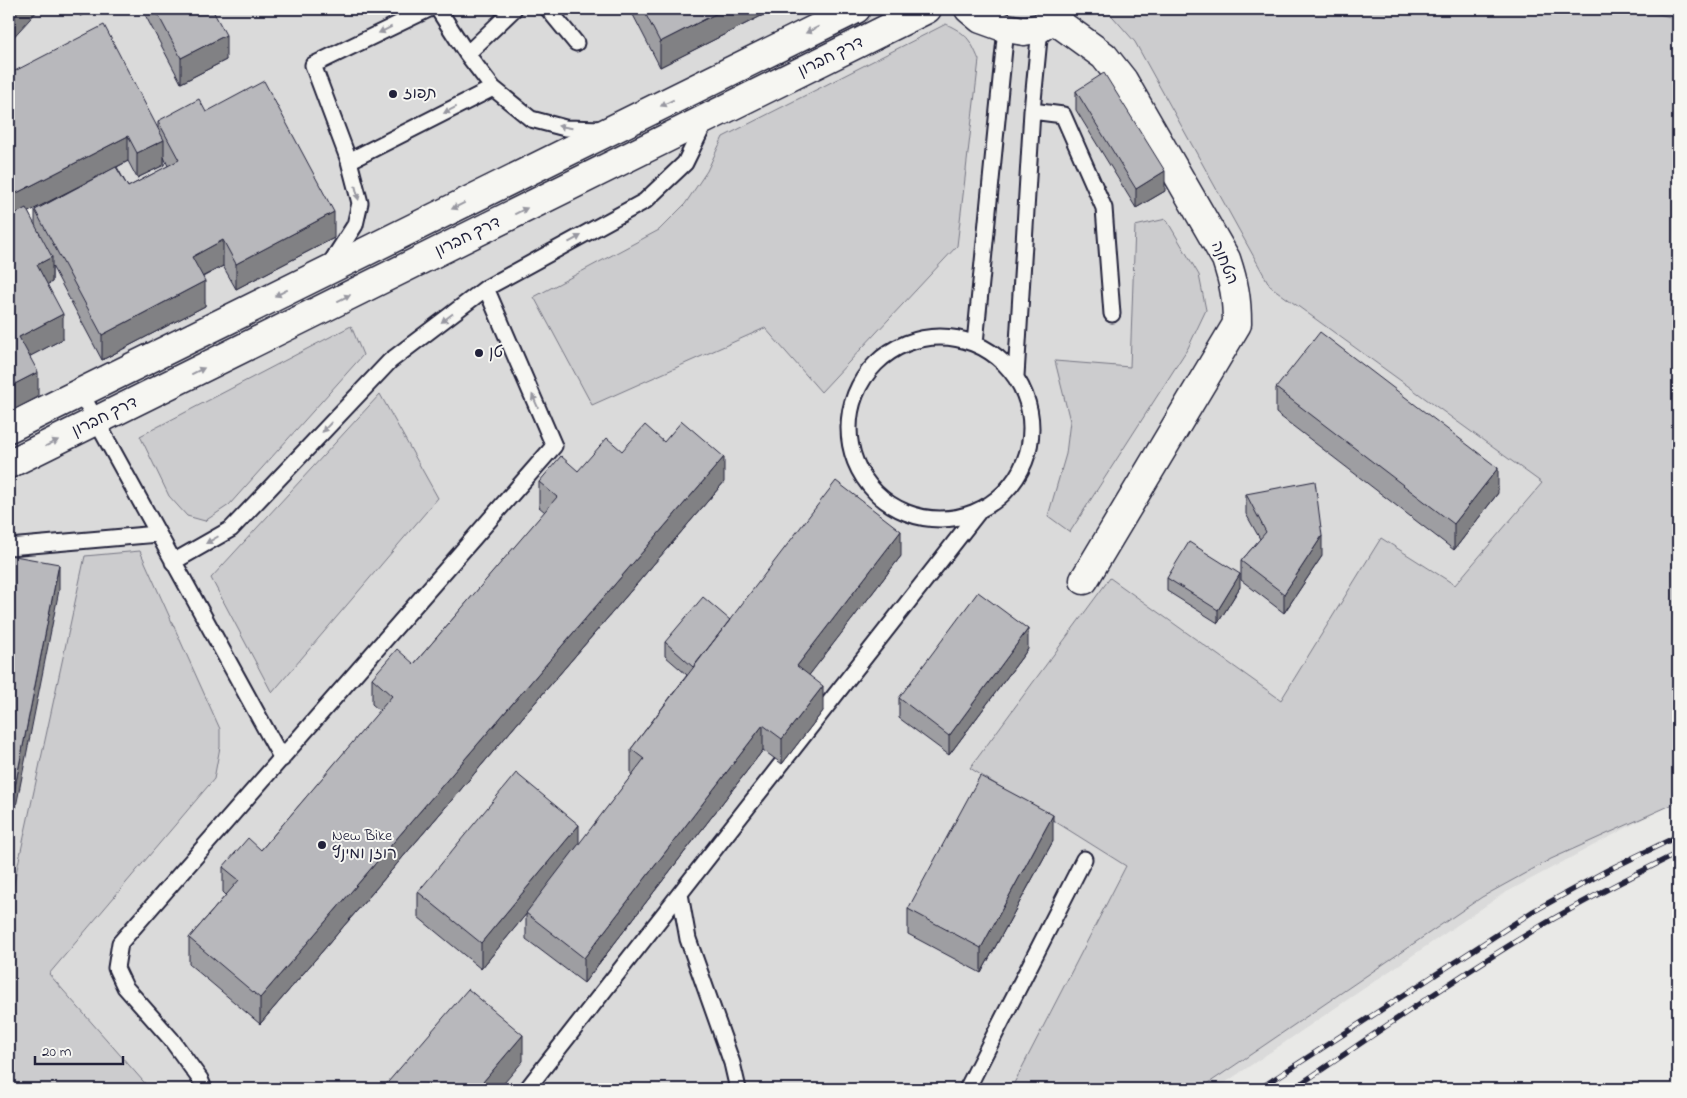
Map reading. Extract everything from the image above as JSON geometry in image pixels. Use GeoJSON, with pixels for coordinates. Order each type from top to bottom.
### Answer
{"type":"FeatureCollection","features":[{"type":"Feature","properties":{"kind":"street","name":"דרך חברון"},"geometry":{"type":"LineString","coordinates":[[9,428],[856,9]]}},
{"type":"Feature","properties":{"kind":"street","name":"דרך חברון"},"geometry":{"type":"LineString","coordinates":[[9,464],[927,9]]}},
{"type":"Feature","properties":{"kind":"street"},"geometry":{"type":"LineString","coordinates":[[969,9],[981,19],[1006,28],[1024,31],[1049,18]]}},
{"type":"Feature","properties":{"kind":"street","name":"הטחנה"},"geometry":{"type":"LineString","coordinates":[[1049,18],[1104,56],[1123,80],[1226,260],[1235,284],[1237,306],[1237,324],[1084,580]]}},
{"type":"Feature","properties":{"kind":"lane"},"geometry":{"type":"LineString","coordinates":[[324,272],[355,225],[360,203],[349,160],[314,65],[429,9]]}},
{"type":"Feature","properties":{"kind":"lane"},"geometry":{"type":"LineString","coordinates":[[438,9],[467,54],[494,88],[531,118],[565,128],[613,129]]}},
{"type":"Feature","properties":{"kind":"lane"},"geometry":{"type":"LineString","coordinates":[[467,54],[514,9]]}},
{"type":"Feature","properties":{"kind":"lane"},"geometry":{"type":"LineString","coordinates":[[548,9],[576,43]]}},
{"type":"Feature","properties":{"kind":"lane"},"geometry":{"type":"LineString","coordinates":[[1016,376],[1032,111],[1049,18]]}},
{"type":"Feature","properties":{"kind":"lane"},"geometry":{"type":"LineString","coordinates":[[975,343],[1006,28]]}},
{"type":"Feature","properties":{"kind":"lane"},"geometry":{"type":"LineString","coordinates":[[349,160],[494,88]]}},
{"type":"Feature","properties":{"kind":"lane"},"geometry":{"type":"LineString","coordinates":[[1032,111],[1063,115],[1104,208],[1112,314]]}},
{"type":"Feature","properties":{"kind":"lane"},"geometry":{"type":"LineString","coordinates":[[173,562],[231,529],[390,361],[486,288],[645,201],[685,163],[706,119]]}},
{"type":"Feature","properties":{"kind":"lane"},"geometry":{"type":"LineString","coordinates":[[9,230],[71,199]]}},
{"type":"Feature","properties":{"kind":"lane"},"geometry":{"type":"LineString","coordinates":[[204,1089],[200,1079],[171,1038],[125,987],[116,968],[120,944],[554,446],[486,288]]}},
{"type":"Feature","properties":{"kind":"lane"},"geometry":{"type":"LineString","coordinates":[[527,1089],[980,510],[1013,485],[1028,457],[1032,422],[1025,391],[1016,376],[994,353],[975,343],[944,336],[909,342],[882,358],[865,376],[851,405],[848,430],[855,461],[868,484],[904,512],[936,520],[980,510]]}},
{"type":"Feature","properties":{"kind":"lane"},"geometry":{"type":"LineString","coordinates":[[81,393],[282,759]]}},
{"type":"Feature","properties":{"kind":"lane"},"geometry":{"type":"LineString","coordinates":[[9,547],[158,534]]}},
{"type":"Feature","properties":{"kind":"lane"},"geometry":{"type":"LineString","coordinates":[[967,1089],[1084,859]]}},
{"type":"Feature","properties":{"kind":"lane"},"geometry":{"type":"LineString","coordinates":[[680,894],[688,939],[732,1063],[738,1089]]}},
{"type":"Feature","properties":{"kind":"shaded area"},"geometry":{"type":"Polygon","coordinates":[[[9,9],[1678,9],[1678,800],[1503,894],[1216,1089],[9,1089],[9,9]]]}},
{"type":"Feature","properties":{"kind":"shaded area"},"geometry":{"type":"Polygon","coordinates":[[[1106,9],[1639,9],[1678,19],[1678,802],[1551,859],[1482,897],[1200,1089],[1011,1089],[1126,866],[970,768],[1110,578],[1281,700],[1381,538],[1455,585],[1542,483],[1270,286],[1135,42],[1106,9]]]}},
{"type":"Feature","properties":{"kind":"shaded area"},"geometry":{"type":"Polygon","coordinates":[[[946,24],[967,38],[979,60],[957,246],[821,392],[765,328],[592,405],[534,297],[659,230],[685,204],[707,171],[723,137],[946,24]]]}},
{"type":"Feature","properties":{"kind":"shaded area"},"geometry":{"type":"Polygon","coordinates":[[[1166,219],[1199,275],[1206,310],[1188,348],[1070,532],[1048,516],[1066,454],[1070,421],[1055,361],[1130,367],[1135,226],[1166,219]]]}},
{"type":"Feature","properties":{"kind":"shaded area"},"geometry":{"type":"Polygon","coordinates":[[[351,326],[363,355],[229,505],[205,521],[187,516],[169,496],[140,436],[351,326]]]}},
{"type":"Feature","properties":{"kind":"shaded area"},"geometry":{"type":"Polygon","coordinates":[[[380,394],[438,498],[272,693],[211,578],[380,394]]]}},
{"type":"Feature","properties":{"kind":"shaded area"},"geometry":{"type":"Polygon","coordinates":[[[140,551],[220,729],[220,747],[214,779],[49,974],[150,1089],[9,1089],[9,906],[85,556],[140,551]]]}},
{"type":"Feature","properties":{"kind":"building"},"geometry":{"type":"Polygon","coordinates":[[[9,9],[16,9],[9,16],[9,9]]]}},
{"type":"Feature","properties":{"kind":"building"},"geometry":{"type":"Polygon","coordinates":[[[155,9],[212,9],[226,35],[181,58],[155,9]]]}},
{"type":"Feature","properties":{"kind":"building"},"geometry":{"type":"Polygon","coordinates":[[[643,9],[725,9],[660,42],[643,9]]]}},
{"type":"Feature","properties":{"kind":"building"},"geometry":{"type":"Polygon","coordinates":[[[104,25],[164,140],[137,153],[128,136],[9,197],[9,74],[104,25]]]}},
{"type":"Feature","properties":{"kind":"building"},"geometry":{"type":"Polygon","coordinates":[[[1104,73],[1165,171],[1136,189],[1076,91],[1104,73]]]}},
{"type":"Feature","properties":{"kind":"building"},"geometry":{"type":"Polygon","coordinates":[[[264,81],[334,212],[236,264],[223,240],[192,257],[205,281],[102,335],[35,210],[116,167],[128,187],[179,160],[158,121],[199,99],[206,112],[264,81]]]}},
{"type":"Feature","properties":{"kind":"building"},"geometry":{"type":"Polygon","coordinates":[[[26,208],[52,257],[37,265],[63,314],[19,337],[38,372],[9,387],[9,217],[26,208]]]}},
{"type":"Feature","properties":{"kind":"building"},"geometry":{"type":"Polygon","coordinates":[[[1320,332],[1498,468],[1454,524],[1276,388],[1320,332]]]}},
{"type":"Feature","properties":{"kind":"building"},"geometry":{"type":"Polygon","coordinates":[[[682,421],[724,457],[260,998],[189,938],[239,880],[223,867],[248,838],[261,850],[392,696],[372,678],[397,649],[414,664],[557,497],[539,482],[561,456],[578,471],[607,438],[622,451],[645,425],[664,442],[682,421]]]}},
{"type":"Feature","properties":{"kind":"building"},"geometry":{"type":"Polygon","coordinates":[[[836,481],[901,531],[797,666],[823,686],[782,739],[763,725],[584,958],[526,913],[644,759],[631,749],[836,481]]]}},
{"type":"Feature","properties":{"kind":"building"},"geometry":{"type":"Polygon","coordinates":[[[1315,481],[1322,536],[1284,594],[1241,561],[1266,532],[1246,494],[1315,481]]]}},
{"type":"Feature","properties":{"kind":"building"},"geometry":{"type":"Polygon","coordinates":[[[1189,542],[1240,574],[1218,610],[1167,578],[1189,542]]]}},
{"type":"Feature","properties":{"kind":"building"},"geometry":{"type":"Polygon","coordinates":[[[9,555],[59,564],[9,817],[9,555]]]}},
{"type":"Feature","properties":{"kind":"building"},"geometry":{"type":"Polygon","coordinates":[[[978,592],[1028,629],[949,736],[899,698],[978,592]]]}},
{"type":"Feature","properties":{"kind":"building"},"geometry":{"type":"Polygon","coordinates":[[[703,597],[730,620],[693,667],[665,642],[703,597]]]}},
{"type":"Feature","properties":{"kind":"building"},"geometry":{"type":"Polygon","coordinates":[[[516,773],[579,825],[481,943],[418,892],[516,773]]]}},
{"type":"Feature","properties":{"kind":"building"},"geometry":{"type":"Polygon","coordinates":[[[980,776],[1053,815],[981,948],[908,909],[980,776]]]}},
{"type":"Feature","properties":{"kind":"building"},"geometry":{"type":"Polygon","coordinates":[[[468,989],[523,1035],[477,1089],[382,1089],[468,989]]]}},
{"type":"Feature","properties":{"kind":"railway"},"geometry":{"type":"LineString","coordinates":[[1259,1089],[1532,912],[1608,870],[1678,836]]}},
{"type":"Feature","properties":{"kind":"railway"},"geometry":{"type":"LineString","coordinates":[[1293,1089],[1509,945],[1574,907],[1678,853]]}},
{"type":"Feature","properties":{"kind":"place","name":"תפוז"},"geometry":{"type":"Point","coordinates":[393,94]}},
{"type":"Feature","properties":{"kind":"place","name":"טן"},"geometry":{"type":"Point","coordinates":[479,353]}},
{"type":"Feature","properties":{"kind":"place","name":"New Bike רוזן ומינץ"},"geometry":{"type":"Point","coordinates":[322,845]}}]}
